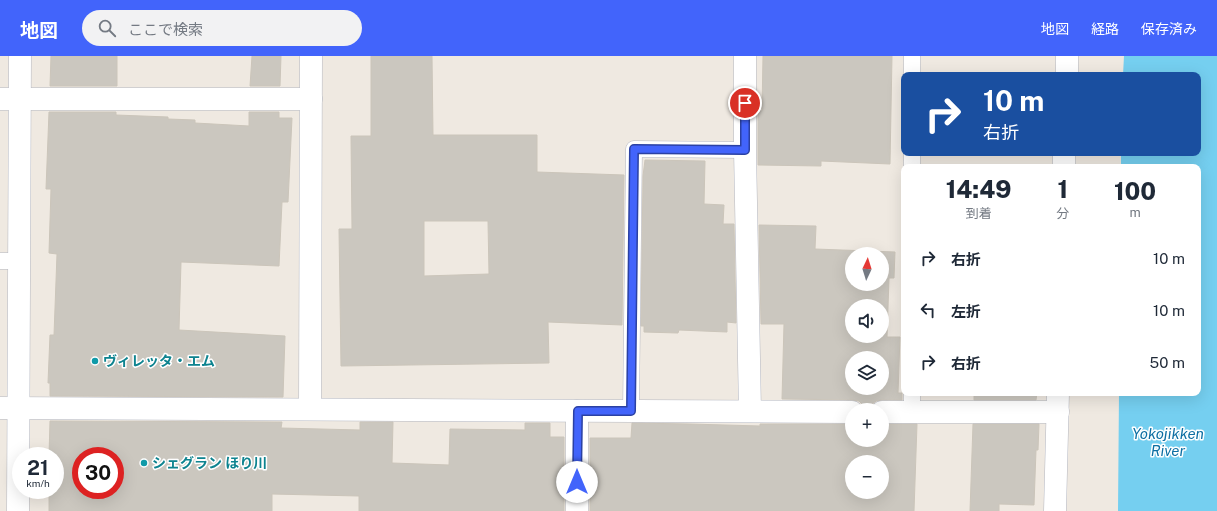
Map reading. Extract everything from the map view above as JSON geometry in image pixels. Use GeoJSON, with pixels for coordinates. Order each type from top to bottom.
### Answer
{"type":"FeatureCollection","features":[{"type":"Feature","properties":{"kind":"street"},"geometry":{"type":"LineString","coordinates":[[18,511],[9,408],[10,98],[20,56]]}},
{"type":"Feature","properties":{"kind":"street"},"geometry":{"type":"LineString","coordinates":[[310,409],[311,56]]}},
{"type":"Feature","properties":{"kind":"street"},"geometry":{"type":"LineString","coordinates":[[745,56],[745,150],[750,411]]}},
{"type":"Feature","properties":{"kind":"street"},"geometry":{"type":"LineString","coordinates":[[1066,72],[1067,56]]}},
{"type":"Feature","properties":{"kind":"street"},"geometry":{"type":"LineString","coordinates":[[10,98],[311,99]]}},
{"type":"Feature","properties":{"kind":"street"},"geometry":{"type":"LineString","coordinates":[[889,410],[912,402],[1058,403],[1055,511]]}},
{"type":"Feature","properties":{"kind":"street"},"geometry":{"type":"LineString","coordinates":[[9,408],[845,412]]}},
{"type":"Feature","properties":{"kind":"street"},"geometry":{"type":"LineString","coordinates":[[577,511],[578,411]]}},
{"type":"Feature","properties":{"kind":"lane"},"geometry":{"type":"LineString","coordinates":[[912,56],[912,72]]}},
{"type":"Feature","properties":{"kind":"lane"},"geometry":{"type":"LineString","coordinates":[[631,411],[634,149],[745,150]]}},
{"type":"Feature","properties":{"kind":"water","name":"Yokojikken River"},"geometry":{"type":"Polygon","coordinates":[[[1124,56],[1217,56],[1217,511],[1118,511],[1119,396],[1201,396],[1201,164],[1121,164],[1121,156],[1201,156],[1201,72],[1123,72],[1124,56]]]}},
{"type":"Feature","properties":{"kind":"building"},"geometry":{"type":"Polygon","coordinates":[[[51,56],[117,56],[117,86],[50,86],[51,56]]]}},
{"type":"Feature","properties":{"kind":"building"},"geometry":{"type":"Polygon","coordinates":[[[252,56],[281,56],[280,86],[250,86],[252,56]]]}},
{"type":"Feature","properties":{"kind":"building"},"geometry":{"type":"Polygon","coordinates":[[[371,56],[432,56],[433,135],[537,135],[537,172],[624,175],[622,325],[548,322],[549,363],[341,366],[339,229],[352,229],[351,136],[371,136],[371,56]],[[424,221],[424,276],[489,274],[488,221],[424,221]]]}},
{"type":"Feature","properties":{"kind":"building"},"geometry":{"type":"Polygon","coordinates":[[[763,56],[892,56],[890,164],[821,161],[821,166],[758,165],[758,110],[762,111],[763,56]]]}},
{"type":"Feature","properties":{"kind":"building"},"geometry":{"type":"Polygon","coordinates":[[[49,112],[116,112],[116,115],[168,117],[168,119],[195,120],[195,123],[249,126],[249,112],[279,112],[279,118],[292,118],[288,202],[282,202],[279,266],[181,262],[179,330],[285,336],[283,397],[50,396],[50,383],[48,383],[50,335],[54,335],[57,254],[49,253],[51,189],[46,189],[49,112]]]}},
{"type":"Feature","properties":{"kind":"building"},"geometry":{"type":"Polygon","coordinates":[[[645,160],[705,161],[704,204],[724,205],[723,224],[734,224],[736,323],[727,322],[727,332],[679,330],[678,333],[644,332],[644,326],[641,326],[643,176],[645,160]]]}},
{"type":"Feature","properties":{"kind":"building"},"geometry":{"type":"Polygon","coordinates":[[[759,225],[816,226],[815,249],[845,250],[845,291],[889,291],[888,299],[845,299],[845,343],[889,343],[889,337],[900,337],[898,393],[901,393],[902,400],[882,400],[874,403],[861,403],[859,401],[852,400],[782,399],[784,324],[761,324],[759,225]]]}},
{"type":"Feature","properties":{"kind":"building"},"geometry":{"type":"Polygon","coordinates":[[[889,252],[895,252],[894,278],[889,278],[889,252]]]}},
{"type":"Feature","properties":{"kind":"building"},"geometry":{"type":"Polygon","coordinates":[[[974,396],[1037,396],[1036,400],[974,400],[974,396]]]}},
{"type":"Feature","properties":{"kind":"building"},"geometry":{"type":"Polygon","coordinates":[[[50,421],[282,422],[281,428],[360,430],[360,422],[393,422],[392,463],[449,465],[450,429],[525,430],[525,423],[550,423],[550,437],[564,437],[564,511],[359,511],[359,496],[272,494],[272,511],[49,511],[49,499],[64,499],[64,447],[49,447],[50,421]]]}},
{"type":"Feature","properties":{"kind":"building"},"geometry":{"type":"Polygon","coordinates":[[[632,423],[760,426],[760,424],[845,424],[845,447],[889,447],[889,424],[917,424],[914,511],[590,511],[590,438],[631,438],[632,423]]]}},
{"type":"Feature","properties":{"kind":"building"},"geometry":{"type":"Polygon","coordinates":[[[973,424],[1039,424],[1038,450],[1036,450],[1034,505],[999,504],[999,511],[970,511],[973,424]]]}},
{"type":"Feature","properties":{"kind":"place","name":"ヴィレッタ・エム"},"geometry":{"type":"Point","coordinates":[95,361]}},
{"type":"Feature","properties":{"kind":"place","name":"シェグラン ほり川"},"geometry":{"type":"Point","coordinates":[144,463]}},
{"type":"Feature","properties":{"kind":"route"},"geometry":{"type":"LineString","coordinates":[[577,482],[578,411],[631,411],[634,149],[745,150],[745,103]]}}]}
